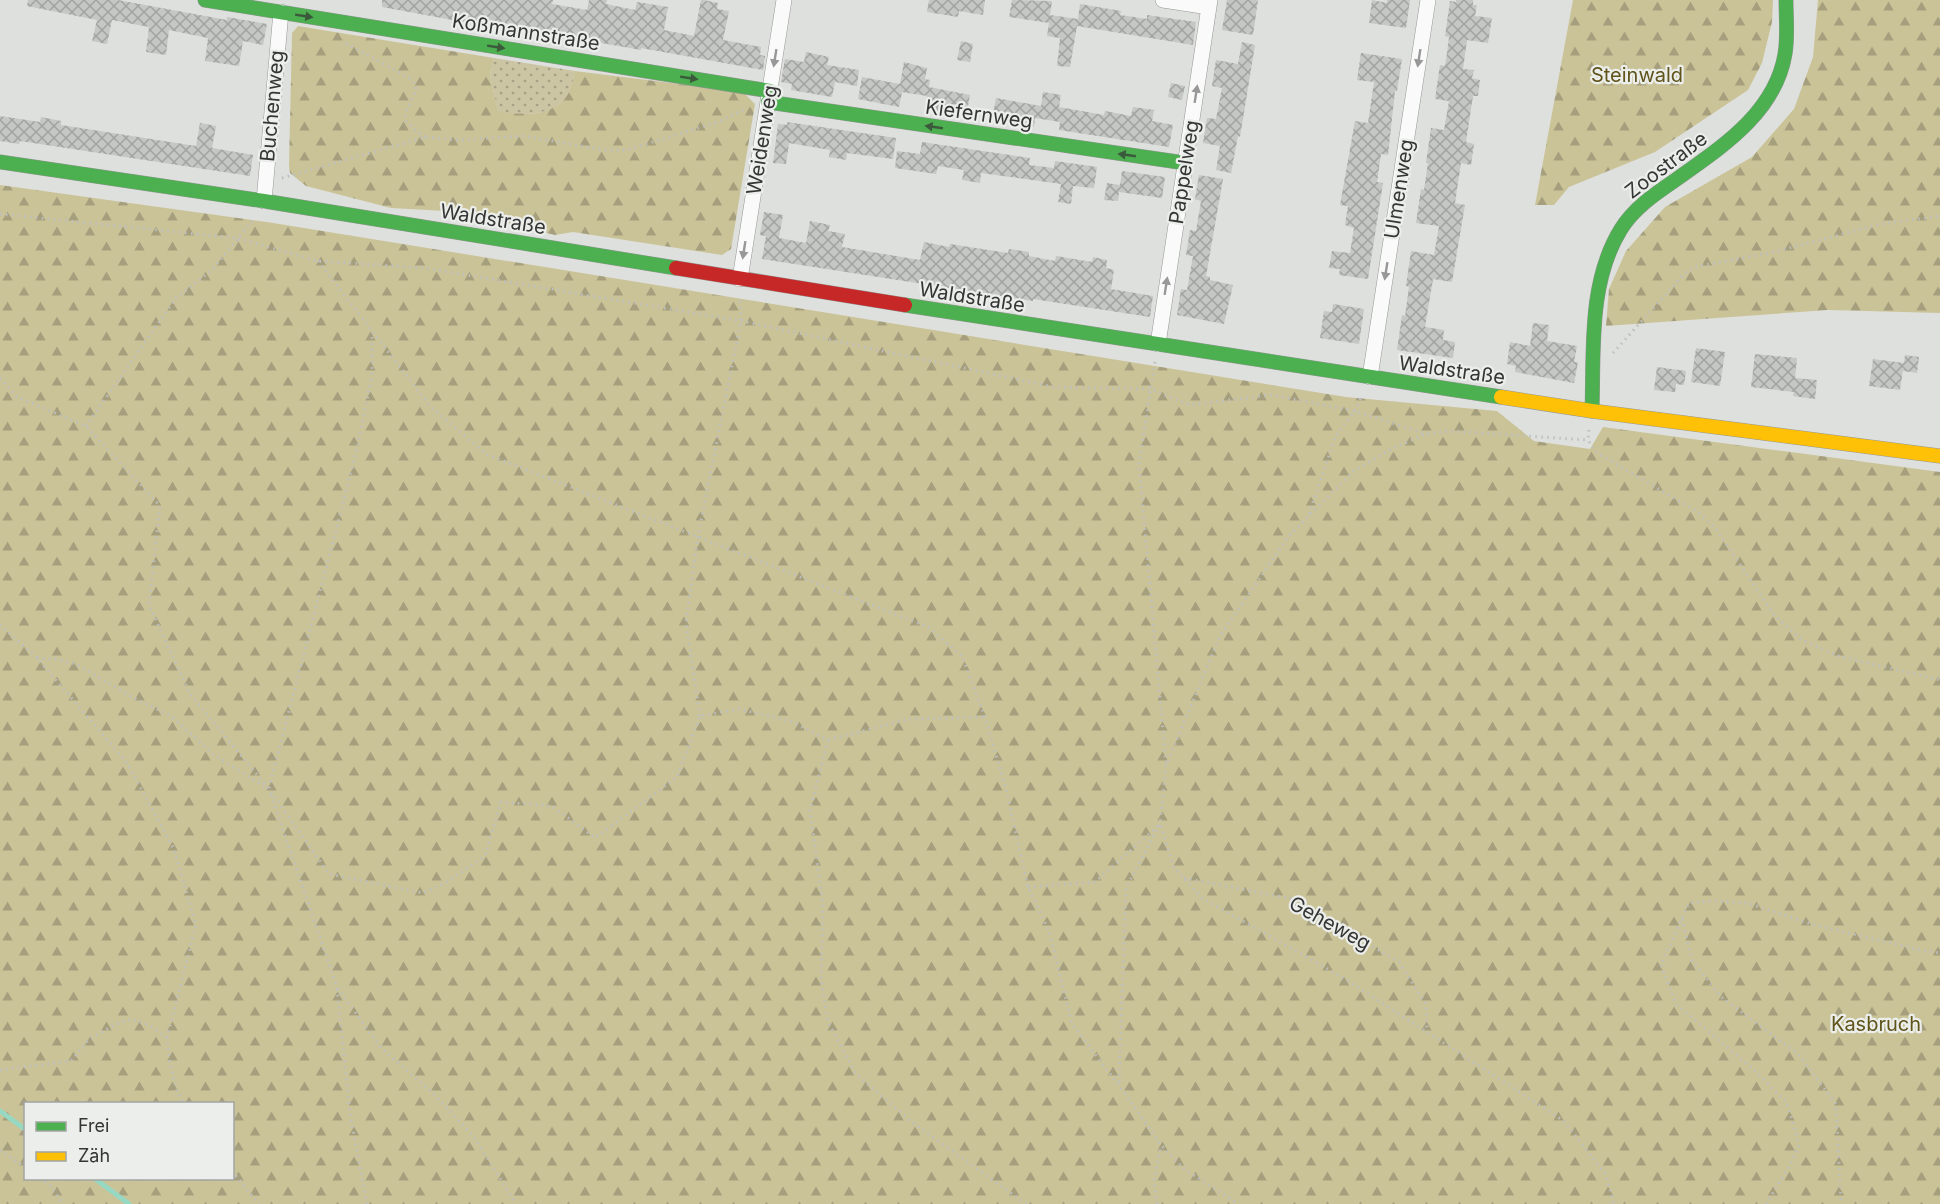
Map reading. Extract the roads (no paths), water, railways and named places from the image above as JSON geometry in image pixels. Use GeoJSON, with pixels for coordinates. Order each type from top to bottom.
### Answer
{"type":"FeatureCollection","features":[{"type":"Feature","properties":{"kind":"street","name":"Koßmannstraße"},"geometry":{"type":"LineString","coordinates":[[205,0],[769,97]]}},
{"type":"Feature","properties":{"kind":"street","name":"Weidenweg"},"geometry":{"type":"LineString","coordinates":[[740,279],[784,0]]}},
{"type":"Feature","properties":{"kind":"street"},"geometry":{"type":"LineString","coordinates":[[1163,0],[1210,3]]}},
{"type":"Feature","properties":{"kind":"street","name":"Ulmenweg"},"geometry":{"type":"LineString","coordinates":[[1370,377],[1428,0]]}},
{"type":"Feature","properties":{"kind":"street","name":"Zoostraße"},"geometry":{"type":"LineString","coordinates":[[1592,411],[1598,296],[1607,260],[1621,230],[1640,206],[1722,147],[1755,116],[1771,97],[1783,64],[1786,0]]}},
{"type":"Feature","properties":{"kind":"street","name":"Pappelweg"},"geometry":{"type":"LineString","coordinates":[[1158,344],[1210,3]]}},
{"type":"Feature","properties":{"kind":"street","name":"Buchenweg"},"geometry":{"type":"LineString","coordinates":[[264,201],[281,12]]}},
{"type":"Feature","properties":{"kind":"street","name":"Kiefernweg"},"geometry":{"type":"LineString","coordinates":[[769,97],[1185,163]]}},
{"type":"Feature","properties":{"kind":"street","name":"Waldstraße"},"geometry":{"type":"LineString","coordinates":[[0,162],[264,201],[740,279],[1592,411],[1940,456]]}},
{"type":"Feature","properties":{"kind":"waterway"},"geometry":{"type":"LineString","coordinates":[[0,1111],[24,1129]]}},
{"type":"Feature","properties":{"kind":"waterway"},"geometry":{"type":"LineString","coordinates":[[97,1180],[129,1204]]}},
{"type":"Feature","properties":{"kind":"park label","name":"Steinwald"},"geometry":{"type":"Point","coordinates":[1637,75]}},
{"type":"Feature","properties":{"kind":"park label","name":"Kasbruch"},"geometry":{"type":"Point","coordinates":[1876,1024]}}]}
